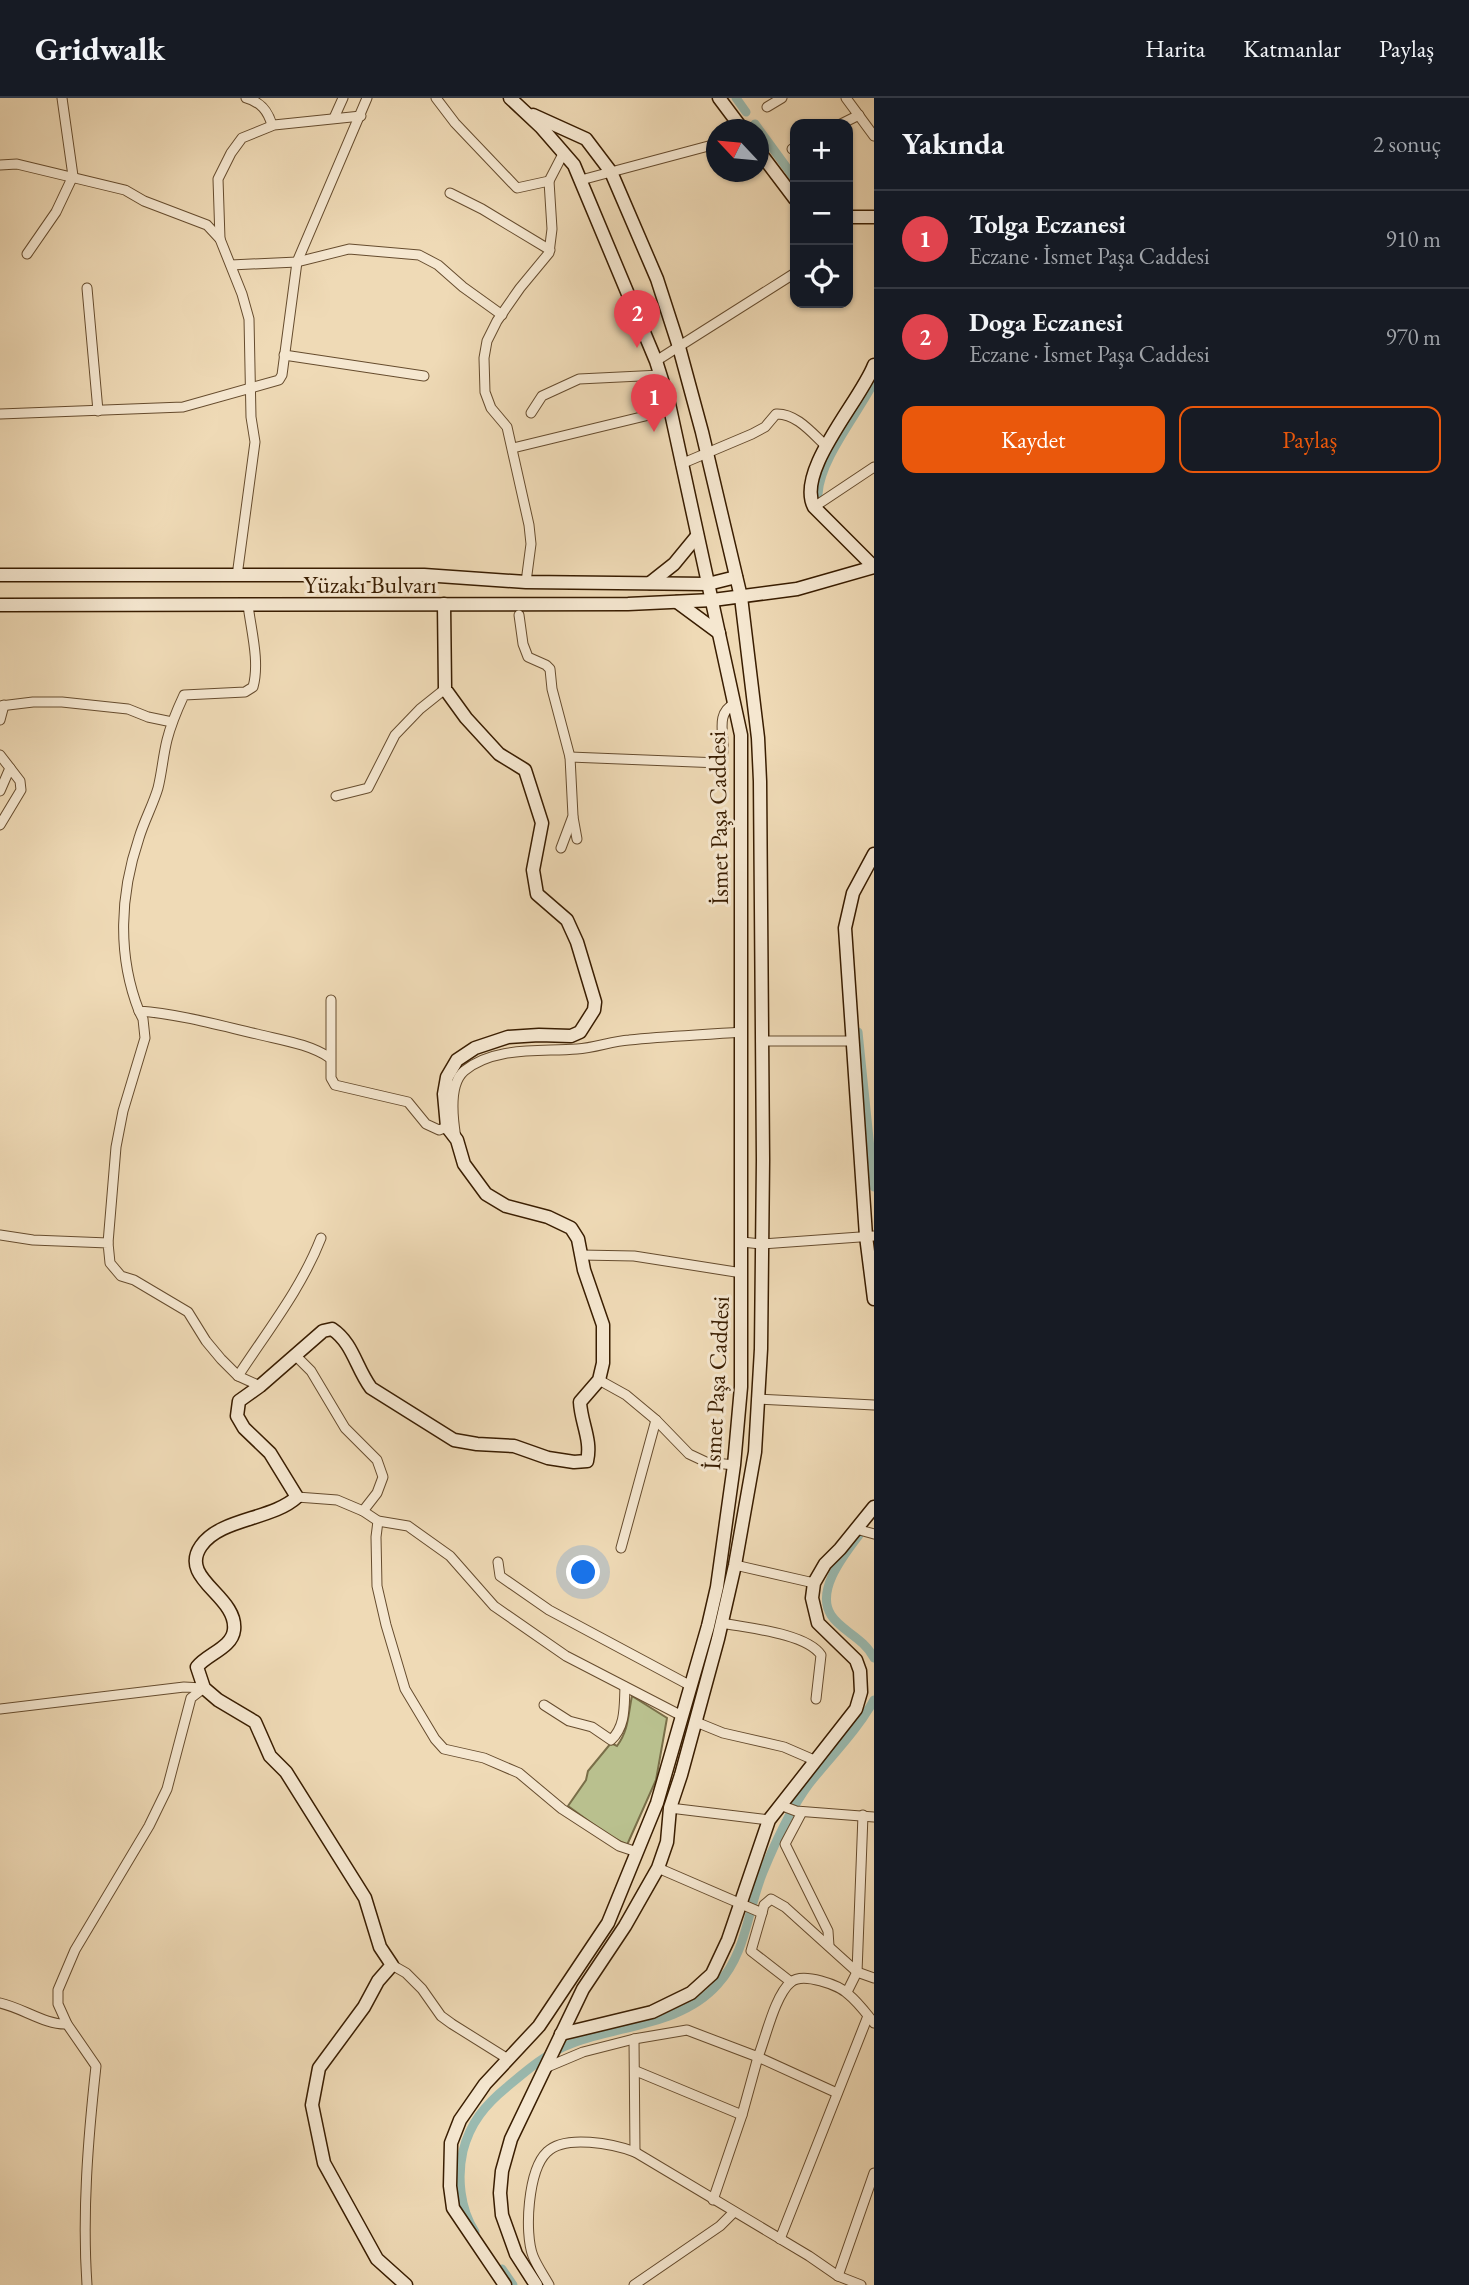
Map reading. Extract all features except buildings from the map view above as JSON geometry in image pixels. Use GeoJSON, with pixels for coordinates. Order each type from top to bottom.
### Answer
{"type":"FeatureCollection","features":[{"type":"Feature","properties":{"kind":"main road","name":"İsmet Paşa Caddesi"},"geometry":{"type":"LineString","coordinates":[[505,2285],[453,2208],[450,2186],[451,2143],[460,2120],[485,2084],[539,2026],[608,1923],[657,1803],[717,1587],[734,1465],[741,1387],[742,1273],[741,735],[670,410],[656,361],[574,165],[510,98]]}},
{"type":"Feature","properties":{"kind":"main road"},"geometry":{"type":"LineString","coordinates":[[719,98],[735,119]]}},
{"type":"Feature","properties":{"kind":"main road"},"geometry":{"type":"LineString","coordinates":[[523,110],[586,139],[611,172],[657,279],[679,347],[741,597],[749,649],[758,748],[763,1160],[761,1349],[755,1452],[722,1623],[670,1808],[667,1842],[658,1868],[625,1926],[583,1989],[511,2139],[502,2171],[502,2215],[516,2255],[536,2285]]}},
{"type":"Feature","properties":{"kind":"main road"},"geometry":{"type":"LineString","coordinates":[[769,165],[790,192]]}},
{"type":"Feature","properties":{"kind":"main road"},"geometry":{"type":"LineString","coordinates":[[853,217],[874,218]]}},
{"type":"Feature","properties":{"kind":"main road"},"geometry":{"type":"LineString","coordinates":[[874,365],[826,446],[812,476],[810,500],[874,567]]}},
{"type":"Feature","properties":{"kind":"main road"},"geometry":{"type":"LineString","coordinates":[[650,583],[674,564],[697,536]]}},
{"type":"Feature","properties":{"kind":"main road","name":"Yüzakı Bulvarı"},"geometry":{"type":"LineString","coordinates":[[0,605],[677,602],[797,589],[874,567]]}},
{"type":"Feature","properties":{"kind":"main road","name":"Yüzakı Bulvarı"},"geometry":{"type":"LineString","coordinates":[[0,575],[425,575],[526,582],[708,584],[736,577]]}},
{"type":"Feature","properties":{"kind":"main road"},"geometry":{"type":"LineString","coordinates":[[677,602],[719,633]]}},
{"type":"Feature","properties":{"kind":"main road"},"geometry":{"type":"LineString","coordinates":[[406,2285],[377,2259],[324,2163],[312,2105],[319,2068],[364,2007],[378,1981],[392,1965],[380,1947],[365,1898],[286,1772],[271,1756],[255,1722],[218,1700],[204,1688],[197,1667],[203,1659],[229,1643],[234,1630],[232,1616],[222,1599],[200,1576],[195,1563],[201,1546],[229,1527],[277,1511],[297,1497],[270,1453],[237,1416],[239,1401],[323,1331],[332,1329],[343,1336],[363,1378],[371,1388],[454,1440],[514,1446],[548,1458],[587,1461],[590,1446],[581,1416],[580,1402],[599,1380],[603,1363],[603,1325],[578,1239],[571,1228],[548,1217],[506,1206],[486,1194],[464,1164],[457,1140],[447,1127],[444,1094],[447,1077],[457,1060],[475,1048],[508,1037],[571,1036],[580,1032],[596,1002],[567,920],[537,894],[533,870],[542,823],[525,770],[499,754],[466,718],[445,689],[444,604]]}},
{"type":"Feature","properties":{"kind":"main road"},"geometry":{"type":"LineString","coordinates":[[874,853],[853,893],[845,928],[874,1299]]}},
{"type":"Feature","properties":{"kind":"main road"},"geometry":{"type":"LineString","coordinates":[[561,2034],[652,2012],[691,1993],[712,1974],[728,1940],[752,1909],[769,1820],[791,1809],[814,1760],[852,1715],[861,1692],[860,1671],[856,1660],[818,1623],[812,1598],[814,1583],[825,1564],[863,1531],[874,1507]]}},
{"type":"Feature","properties":{"kind":"main road"},"geometry":{"type":"LineString","coordinates":[[625,1882],[646,1889]]}},
{"type":"Feature","properties":{"kind":"street"},"geometry":{"type":"LineString","coordinates":[[27,254],[56,212],[74,176],[62,98]]}},
{"type":"Feature","properties":{"kind":"street"},"geometry":{"type":"LineString","coordinates":[[246,98],[262,106],[269,114],[272,125]]}},
{"type":"Feature","properties":{"kind":"street"},"geometry":{"type":"LineString","coordinates":[[334,118],[343,98]]}},
{"type":"Feature","properties":{"kind":"street"},"geometry":{"type":"LineString","coordinates":[[0,414],[183,407],[279,380],[282,375],[297,262],[368,98]]}},
{"type":"Feature","properties":{"kind":"street"},"geometry":{"type":"LineString","coordinates":[[436,98],[455,123],[517,188],[549,181]]}},
{"type":"Feature","properties":{"kind":"street"},"geometry":{"type":"LineString","coordinates":[[767,107],[782,98]]}},
{"type":"Feature","properties":{"kind":"street"},"geometry":{"type":"LineString","coordinates":[[846,98],[874,136]]}},
{"type":"Feature","properties":{"kind":"street"},"geometry":{"type":"LineString","coordinates":[[851,119],[859,115]]}},
{"type":"Feature","properties":{"kind":"street"},"geometry":{"type":"LineString","coordinates":[[220,239],[219,179],[230,153],[242,138],[272,125],[361,116]]}},
{"type":"Feature","properties":{"kind":"street"},"geometry":{"type":"LineString","coordinates":[[581,180],[706,147]]}},
{"type":"Feature","properties":{"kind":"street"},"geometry":{"type":"LineString","coordinates":[[526,582],[531,544],[513,448],[507,427],[491,408],[485,392],[484,358],[487,341],[502,315],[520,288],[544,262],[550,250],[552,229],[549,181],[564,152]]}},
{"type":"Feature","properties":{"kind":"street"},"geometry":{"type":"LineString","coordinates":[[0,165],[17,164],[125,190],[144,201],[207,225],[220,239],[242,293],[249,319],[251,417],[255,442],[237,576]]}},
{"type":"Feature","properties":{"kind":"street"},"geometry":{"type":"LineString","coordinates":[[450,193],[550,250]]}},
{"type":"Feature","properties":{"kind":"street"},"geometry":{"type":"LineString","coordinates":[[230,265],[297,262],[349,249],[419,255],[438,265],[502,315]]}},
{"type":"Feature","properties":{"kind":"street"},"geometry":{"type":"LineString","coordinates":[[656,361],[790,276]]}},
{"type":"Feature","properties":{"kind":"street"},"geometry":{"type":"LineString","coordinates":[[86,288],[98,411]]}},
{"type":"Feature","properties":{"kind":"street"},"geometry":{"type":"LineString","coordinates":[[284,355],[424,376]]}},
{"type":"Feature","properties":{"kind":"street"},"geometry":{"type":"LineString","coordinates":[[531,413],[542,396],[579,379],[660,375]]}},
{"type":"Feature","properties":{"kind":"street"},"geometry":{"type":"LineString","coordinates":[[513,448],[670,410]]}},
{"type":"Feature","properties":{"kind":"street"},"geometry":{"type":"LineString","coordinates":[[681,464],[752,434],[765,427],[776,414],[785,414],[802,424],[826,446]]}},
{"type":"Feature","properties":{"kind":"street"},"geometry":{"type":"LineString","coordinates":[[814,507],[874,467]]}},
{"type":"Feature","properties":{"kind":"street"},"geometry":{"type":"LineString","coordinates":[[248,605],[256,679],[253,687],[245,692],[184,695],[172,722],[158,788],[138,838],[126,880],[122,924],[129,986],[143,1019],[145,1038],[123,1111],[116,1147],[108,1243],[110,1263],[121,1276],[134,1280],[188,1312],[206,1341],[238,1376],[260,1386]]}},
{"type":"Feature","properties":{"kind":"street"},"geometry":{"type":"LineString","coordinates":[[519,615],[528,657],[546,665],[550,670],[552,689],[570,757],[577,839]]}},
{"type":"Feature","properties":{"kind":"street"},"geometry":{"type":"LineString","coordinates":[[336,796],[368,788],[395,735],[420,709],[445,689]]}},
{"type":"Feature","properties":{"kind":"street"},"geometry":{"type":"LineString","coordinates":[[0,720],[2,706],[62,702],[128,709],[172,722]]}},
{"type":"Feature","properties":{"kind":"street"},"geometry":{"type":"LineString","coordinates":[[570,757],[720,763],[724,747],[722,715],[726,708],[734,704]]}},
{"type":"Feature","properties":{"kind":"street"},"geometry":{"type":"LineString","coordinates":[[0,755],[20,781],[21,790],[0,825]]}},
{"type":"Feature","properties":{"kind":"street"},"geometry":{"type":"LineString","coordinates":[[0,791],[10,768]]}},
{"type":"Feature","properties":{"kind":"street"},"geometry":{"type":"LineString","coordinates":[[561,848],[573,816]]}},
{"type":"Feature","properties":{"kind":"street"},"geometry":{"type":"LineString","coordinates":[[331,1000],[330,1058],[331,1078],[335,1085],[408,1102],[426,1124],[439,1130],[447,1127]]}},
{"type":"Feature","properties":{"kind":"street"},"geometry":{"type":"LineString","coordinates":[[139,1011],[158,1012],[247,1031],[321,1051],[330,1058]]}},
{"type":"Feature","properties":{"kind":"street"},"geometry":{"type":"LineString","coordinates":[[457,1140],[453,1110],[459,1077],[463,1072],[499,1054],[578,1049],[626,1040],[741,1032]]}},
{"type":"Feature","properties":{"kind":"street"},"geometry":{"type":"LineString","coordinates":[[761,1041],[853,1041]]}},
{"type":"Feature","properties":{"kind":"street"},"geometry":{"type":"LineString","coordinates":[[0,1234],[33,1240],[108,1243]]}},
{"type":"Feature","properties":{"kind":"street"},"geometry":{"type":"LineString","coordinates":[[742,1242],[761,1244],[870,1236]]}},
{"type":"Feature","properties":{"kind":"street"},"geometry":{"type":"LineString","coordinates":[[238,1376],[287,1306],[309,1268],[321,1238]]}},
{"type":"Feature","properties":{"kind":"street"},"geometry":{"type":"LineString","coordinates":[[581,1255],[634,1256],[742,1273]]}},
{"type":"Feature","properties":{"kind":"street"},"geometry":{"type":"LineString","coordinates":[[295,1355],[311,1371],[345,1428],[377,1460],[383,1476],[377,1493],[363,1511]]}},
{"type":"Feature","properties":{"kind":"street"},"geometry":{"type":"LineString","coordinates":[[599,1380],[626,1395],[656,1420],[689,1454],[706,1462],[734,1465]]}},
{"type":"Feature","properties":{"kind":"street"},"geometry":{"type":"LineString","coordinates":[[757,1399],[874,1405]]}},
{"type":"Feature","properties":{"kind":"street"},"geometry":{"type":"LineString","coordinates":[[621,1548],[656,1420]]}},
{"type":"Feature","properties":{"kind":"street"},"geometry":{"type":"LineString","coordinates":[[297,1497],[337,1500],[378,1521],[408,1526],[450,1556],[494,1606],[566,1656],[682,1716]]}},
{"type":"Feature","properties":{"kind":"street"},"geometry":{"type":"LineString","coordinates":[[378,1521],[377,1586],[386,1625],[405,1689],[435,1739],[444,1749],[484,1758],[519,1773],[562,1809],[619,1846],[637,1853]]}},
{"type":"Feature","properties":{"kind":"street"},"geometry":{"type":"LineString","coordinates":[[498,1562],[500,1576],[550,1610],[691,1686]]}},
{"type":"Feature","properties":{"kind":"street"},"geometry":{"type":"LineString","coordinates":[[735,1565],[814,1583]]}},
{"type":"Feature","properties":{"kind":"street"},"geometry":{"type":"LineString","coordinates":[[722,1623],[802,1640],[816,1648],[821,1655],[816,1699]]}},
{"type":"Feature","properties":{"kind":"street"},"geometry":{"type":"LineString","coordinates":[[0,1709],[184,1687],[204,1688]]}},
{"type":"Feature","properties":{"kind":"street"},"geometry":{"type":"LineString","coordinates":[[544,1705],[569,1721],[592,1727],[611,1740],[618,1733],[623,1719],[625,1687]]}},
{"type":"Feature","properties":{"kind":"street"},"geometry":{"type":"LineString","coordinates":[[87,2285],[83,2236],[96,2066],[67,2024],[58,2004],[58,1990],[75,1950],[149,1826],[167,1789],[191,1698],[204,1688]]}},
{"type":"Feature","properties":{"kind":"street"},"geometry":{"type":"LineString","coordinates":[[696,1722],[723,1733],[784,1747],[814,1760]]}},
{"type":"Feature","properties":{"kind":"street"},"geometry":{"type":"LineString","coordinates":[[670,1808],[769,1820]]}},
{"type":"Feature","properties":{"kind":"street"},"geometry":{"type":"LineString","coordinates":[[829,1946],[828,1931],[785,1844],[791,1809],[874,1817]]}},
{"type":"Feature","properties":{"kind":"street"},"geometry":{"type":"LineString","coordinates":[[847,1992],[857,1972],[863,1815]]}},
{"type":"Feature","properties":{"kind":"street"},"geometry":{"type":"LineString","coordinates":[[658,1868],[752,1909],[771,1899],[785,1907],[857,1972],[874,1978]]}},
{"type":"Feature","properties":{"kind":"street"},"geometry":{"type":"LineString","coordinates":[[752,1909],[751,1951],[791,1982]]}},
{"type":"Feature","properties":{"kind":"street"},"geometry":{"type":"LineString","coordinates":[[392,1965],[406,1973],[452,2024],[508,2059]]}},
{"type":"Feature","properties":{"kind":"street"},"geometry":{"type":"LineString","coordinates":[[713,2200],[779,2000],[791,1982],[797,1978],[813,1979],[847,1992],[871,2019],[837,2093],[780,2239]]}},
{"type":"Feature","properties":{"kind":"street"},"geometry":{"type":"LineString","coordinates":[[0,2003],[27,2011],[53,2025],[67,2024]]}},
{"type":"Feature","properties":{"kind":"street"},"geometry":{"type":"LineString","coordinates":[[545,2067],[583,2052],[634,2039],[687,2030],[758,2057],[837,2093]]}},
{"type":"Feature","properties":{"kind":"street"},"geometry":{"type":"LineString","coordinates":[[634,2039],[635,2152]]}},
{"type":"Feature","properties":{"kind":"street"},"geometry":{"type":"LineString","coordinates":[[636,2071],[742,2115]]}},
{"type":"Feature","properties":{"kind":"street"},"geometry":{"type":"LineString","coordinates":[[549,2285],[533,2257],[528,2234],[531,2193],[539,2162],[548,2150],[568,2143],[598,2143],[635,2152],[838,2276],[861,2285]]}},
{"type":"Feature","properties":{"kind":"street"},"geometry":{"type":"LineString","coordinates":[[838,2276],[874,2173]]}},
{"type":"Feature","properties":{"kind":"street"},"geometry":{"type":"LineString","coordinates":[[635,2285],[720,2227],[734,2212]]}},
{"type":"Feature","properties":{"kind":"green space"},"geometry":{"type":"Polygon","coordinates":[[[632,1696],[667,1718],[656,1780],[627,1845],[608,1835],[568,1806],[586,1780],[588,1771],[611,1743],[617,1746],[621,1740],[632,1696]]]}},
{"type":"Feature","properties":{"kind":"waterway"},"geometry":{"type":"LineString","coordinates":[[736,98],[746,112]]}},
{"type":"Feature","properties":{"kind":"waterway"},"geometry":{"type":"LineString","coordinates":[[769,143],[790,172]]}},
{"type":"Feature","properties":{"kind":"waterway"},"geometry":{"type":"LineString","coordinates":[[818,494],[825,466],[874,382]]}},
{"type":"Feature","properties":{"kind":"waterway"},"geometry":{"type":"LineString","coordinates":[[858,1032],[874,1187]]}},
{"type":"Feature","properties":{"kind":"waterway"},"geometry":{"type":"LineString","coordinates":[[859,1535],[834,1573],[829,1584],[827,1605],[835,1621],[864,1645],[874,1658]]}},
{"type":"Feature","properties":{"kind":"waterway"},"geometry":{"type":"LineString","coordinates":[[475,2232],[463,2203],[460,2171],[466,2141],[479,2115],[515,2081],[555,2051],[592,2037],[669,2016],[703,1998],[718,1984],[728,1972],[741,1945],[763,1872],[789,1815],[809,1784],[852,1733],[874,1700]]}},
{"type":"Feature","properties":{"kind":"waterway"},"geometry":{"type":"LineString","coordinates":[[502,2269],[513,2285]]}},
{"type":"Feature","properties":{"kind":"place","name":"Doga Eczanesi"},"geometry":{"type":"Point","coordinates":[637,348]}},
{"type":"Feature","properties":{"kind":"place","name":"Tolga Eczanesi"},"geometry":{"type":"Point","coordinates":[654,432]}}]}
